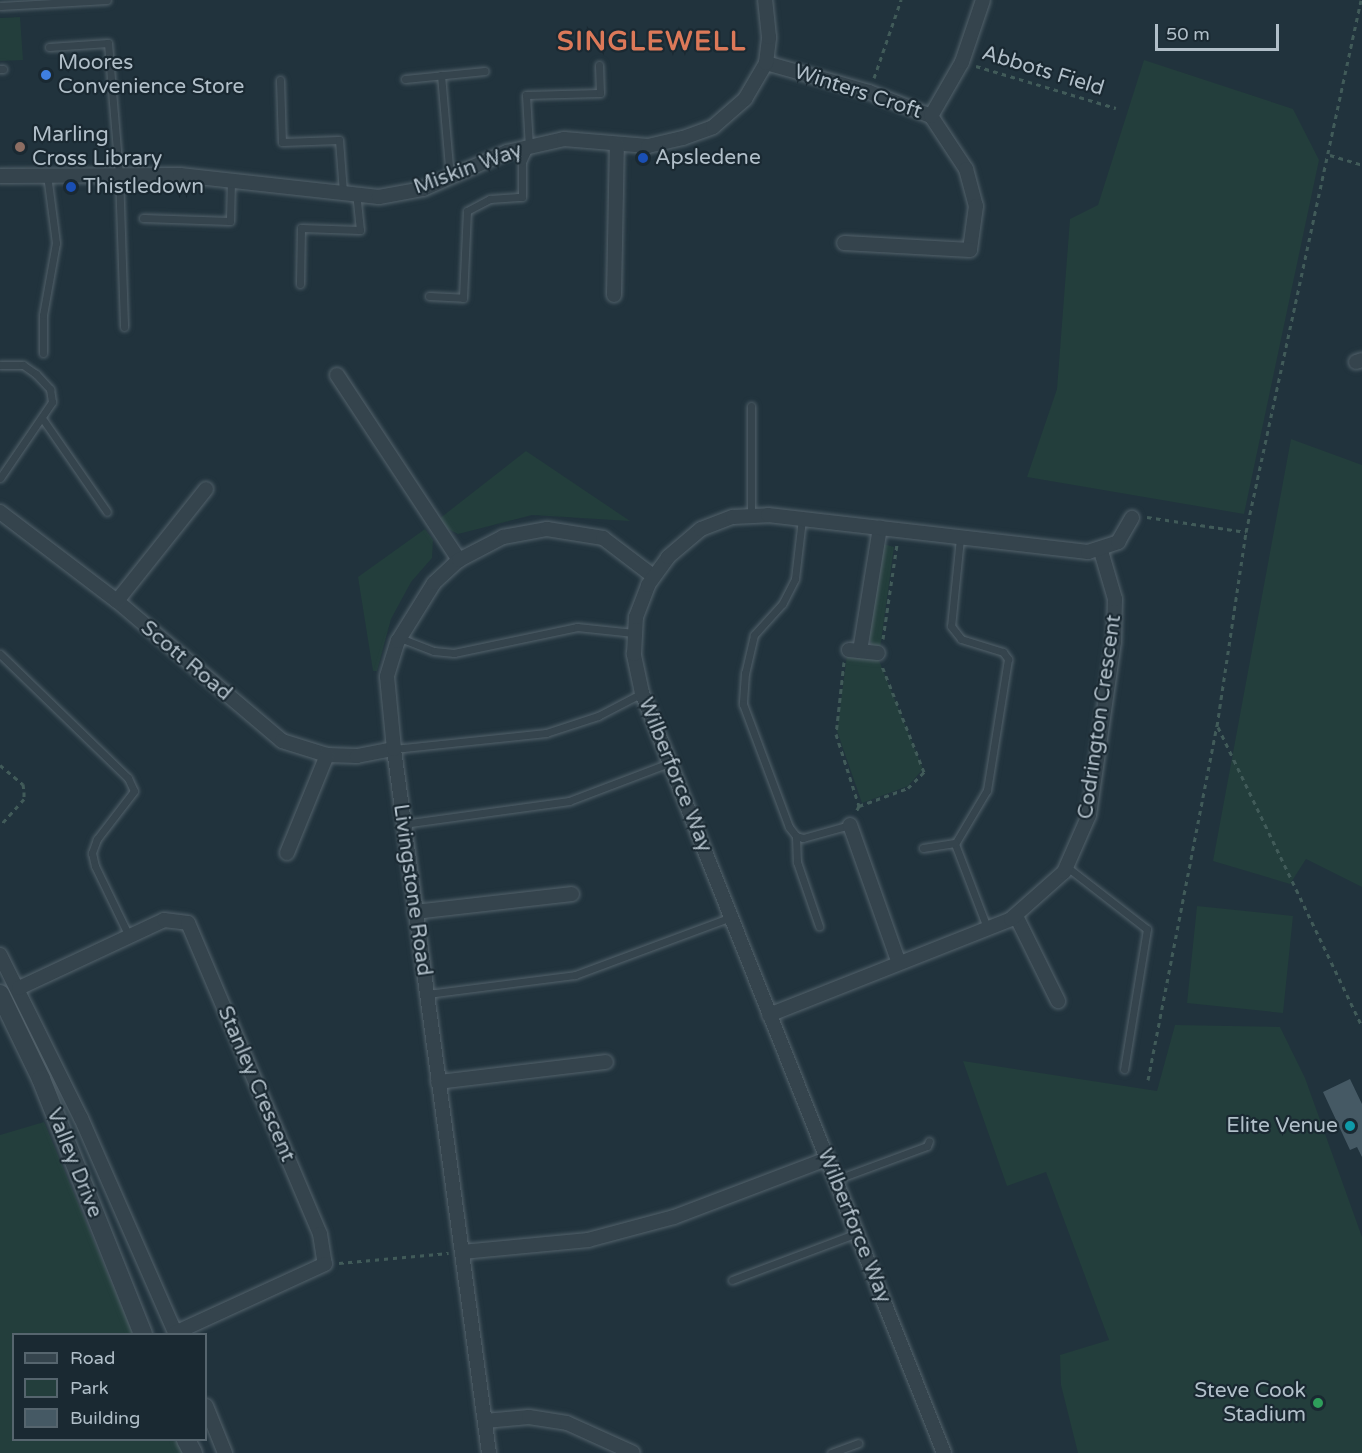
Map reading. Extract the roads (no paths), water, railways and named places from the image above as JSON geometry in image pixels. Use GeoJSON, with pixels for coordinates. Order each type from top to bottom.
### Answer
{"type":"FeatureCollection","features":[{"type":"Feature","properties":{"kind":"street","name":"Miskin Way"},"geometry":{"type":"LineString","coordinates":[[0,176],[119,174],[231,179],[379,197],[423,189],[507,152],[564,139],[648,146],[714,127],[745,99],[766,63],[768,14],[765,0]]}},
{"type":"Feature","properties":{"kind":"street"},"geometry":{"type":"LineString","coordinates":[[931,116],[962,62],[983,0]]}},
{"type":"Feature","properties":{"kind":"street","name":"Winters Croft"},"geometry":{"type":"LineString","coordinates":[[766,63],[869,93],[931,116],[966,169],[976,206],[970,250],[844,243]]}},
{"type":"Feature","properties":{"kind":"street"},"geometry":{"type":"LineString","coordinates":[[614,295],[617,144]]}},
{"type":"Feature","properties":{"kind":"street"},"geometry":{"type":"LineString","coordinates":[[337,375],[459,560]]}},
{"type":"Feature","properties":{"kind":"street"},"geometry":{"type":"LineString","coordinates":[[117,602],[206,489]]}},
{"type":"Feature","properties":{"kind":"street","name":"Scott Road"},"geometry":{"type":"LineString","coordinates":[[1,514],[117,602],[282,741],[327,755],[357,756],[394,749]]}},
{"type":"Feature","properties":{"kind":"street","name":"Wilberforce Way"},"geometry":{"type":"LineString","coordinates":[[944,1453],[642,693],[634,633],[639,608],[653,576],[692,535],[723,520],[751,515],[1101,551]]}},
{"type":"Feature","properties":{"kind":"street"},"geometry":{"type":"LineString","coordinates":[[1101,551],[1121,539],[1132,518]]}},
{"type":"Feature","properties":{"kind":"street"},"geometry":{"type":"LineString","coordinates":[[880,528],[851,654],[880,652]]}},
{"type":"Feature","properties":{"kind":"street","name":"Livingstone Road"},"geometry":{"type":"LineString","coordinates":[[489,1453],[403,824],[387,676],[400,638],[434,583],[459,560],[503,537],[547,529],[603,538],[653,576]]}},
{"type":"Feature","properties":{"kind":"street","name":"Codrington Crescent"},"geometry":{"type":"LineString","coordinates":[[769,1015],[987,930],[1016,916],[1067,867],[1090,811],[1114,642],[1115,599],[1101,551]]}},
{"type":"Feature","properties":{"kind":"street"},"geometry":{"type":"LineString","coordinates":[[287,853],[327,755]]}},
{"type":"Feature","properties":{"kind":"street"},"geometry":{"type":"LineString","coordinates":[[850,825],[899,963]]}},
{"type":"Feature","properties":{"kind":"street"},"geometry":{"type":"LineString","coordinates":[[415,912],[572,894]]}},
{"type":"Feature","properties":{"kind":"street"},"geometry":{"type":"LineString","coordinates":[[1016,916],[1058,1001]]}},
{"type":"Feature","properties":{"kind":"street","name":"Stanley Crescent"},"geometry":{"type":"LineString","coordinates":[[19,988],[164,920],[188,923],[320,1234],[326,1264],[177,1333]]}},
{"type":"Feature","properties":{"kind":"street"},"geometry":{"type":"LineString","coordinates":[[0,955],[19,988],[81,1118],[175,1333]]}},
{"type":"Feature","properties":{"kind":"street","name":"Valley Drive"},"geometry":{"type":"LineString","coordinates":[[0,994],[41,1079],[142,1333]]}},
{"type":"Feature","properties":{"kind":"street"},"geometry":{"type":"LineString","coordinates":[[438,1083],[606,1062]]}},
{"type":"Feature","properties":{"kind":"street"},"geometry":{"type":"LineString","coordinates":[[462,1252],[588,1240],[674,1217],[827,1159]]}},
{"type":"Feature","properties":{"kind":"street"},"geometry":{"type":"LineString","coordinates":[[207,1408],[225,1453]]}},
{"type":"Feature","properties":{"kind":"street"},"geometry":{"type":"LineString","coordinates":[[485,1421],[549,1419],[587,1430],[625,1451]]}},
{"type":"Feature","properties":{"kind":"lane"},"geometry":{"type":"LineString","coordinates":[[0,6],[107,0]]}},
{"type":"Feature","properties":{"kind":"lane"},"geometry":{"type":"LineString","coordinates":[[49,47],[108,42],[119,174],[124,327]]}},
{"type":"Feature","properties":{"kind":"lane"},"geometry":{"type":"LineString","coordinates":[[429,296],[463,298],[467,211],[489,199],[522,196],[522,162],[529,147],[526,95],[600,93],[599,64]]}},
{"type":"Feature","properties":{"kind":"lane"},"geometry":{"type":"LineString","coordinates":[[405,79],[485,71]]}},
{"type":"Feature","properties":{"kind":"lane"},"geometry":{"type":"LineString","coordinates":[[441,75],[450,177]]}},
{"type":"Feature","properties":{"kind":"lane"},"geometry":{"type":"LineString","coordinates":[[280,80],[282,142],[339,140],[360,230],[301,228],[300,284]]}},
{"type":"Feature","properties":{"kind":"lane"},"geometry":{"type":"LineString","coordinates":[[43,353],[43,315],[56,243],[47,175]]}},
{"type":"Feature","properties":{"kind":"lane"},"geometry":{"type":"LineString","coordinates":[[143,218],[230,220],[231,179]]}},
{"type":"Feature","properties":{"kind":"lane"},"geometry":{"type":"LineString","coordinates":[[0,365],[23,365],[50,390],[52,402],[0,478]]}},
{"type":"Feature","properties":{"kind":"lane"},"geometry":{"type":"LineString","coordinates":[[751,406],[751,515]]}},
{"type":"Feature","properties":{"kind":"lane"},"geometry":{"type":"LineString","coordinates":[[42,418],[107,512]]}},
{"type":"Feature","properties":{"kind":"lane"},"geometry":{"type":"LineString","coordinates":[[802,519],[794,582],[782,604],[754,635],[742,698],[759,752],[796,836],[797,862],[819,926]]}},
{"type":"Feature","properties":{"kind":"lane"},"geometry":{"type":"LineString","coordinates":[[923,848],[955,843],[986,792],[1008,659],[1004,652],[961,639],[951,625],[960,538]]}},
{"type":"Feature","properties":{"kind":"lane"},"geometry":{"type":"LineString","coordinates":[[400,638],[434,651],[454,652],[577,627],[634,633]]}},
{"type":"Feature","properties":{"kind":"lane"},"geometry":{"type":"LineString","coordinates":[[0,654],[128,778],[134,791],[97,839],[92,853],[94,866],[129,936]]}},
{"type":"Feature","properties":{"kind":"lane"},"geometry":{"type":"LineString","coordinates":[[394,749],[546,733],[598,716],[642,693]]}},
{"type":"Feature","properties":{"kind":"lane"},"geometry":{"type":"LineString","coordinates":[[403,824],[569,801],[669,763]]}},
{"type":"Feature","properties":{"kind":"lane"},"geometry":{"type":"LineString","coordinates":[[796,836],[803,838],[850,825]]}},
{"type":"Feature","properties":{"kind":"lane"},"geometry":{"type":"LineString","coordinates":[[955,843],[987,930]]}},
{"type":"Feature","properties":{"kind":"lane"},"geometry":{"type":"LineString","coordinates":[[1067,867],[1147,929],[1124,1069]]}},
{"type":"Feature","properties":{"kind":"lane"},"geometry":{"type":"LineString","coordinates":[[426,994],[575,975],[731,917]]}},
{"type":"Feature","properties":{"kind":"lane"},"geometry":{"type":"LineString","coordinates":[[835,1180],[927,1146],[929,1140]]}},
{"type":"Feature","properties":{"kind":"lane"},"geometry":{"type":"LineString","coordinates":[[732,1280],[857,1233]]}},
{"type":"Feature","properties":{"kind":"lane"},"geometry":{"type":"LineString","coordinates":[[831,1453],[858,1443]]}},
{"type":"Feature","properties":{"kind":"place","name":"Moores Convenience Store"},"geometry":{"type":"Point","coordinates":[46,75]}},
{"type":"Feature","properties":{"kind":"place","name":"Marling Cross Library"},"geometry":{"type":"Point","coordinates":[20,147]}},
{"type":"Feature","properties":{"kind":"place","name":"Apsledene"},"geometry":{"type":"Point","coordinates":[643,158]}},
{"type":"Feature","properties":{"kind":"place","name":"Thistledown"},"geometry":{"type":"Point","coordinates":[71,187]}},
{"type":"Feature","properties":{"kind":"place","name":"Elite Venue"},"geometry":{"type":"Point","coordinates":[1350,1126]}},
{"type":"Feature","properties":{"kind":"place","name":"Steve Cook Stadium"},"geometry":{"type":"Point","coordinates":[1318,1403]}},
{"type":"Feature","properties":{"kind":"district","name":"SINGLEWELL"},"geometry":{"type":"Point","coordinates":[652,42]}}]}
